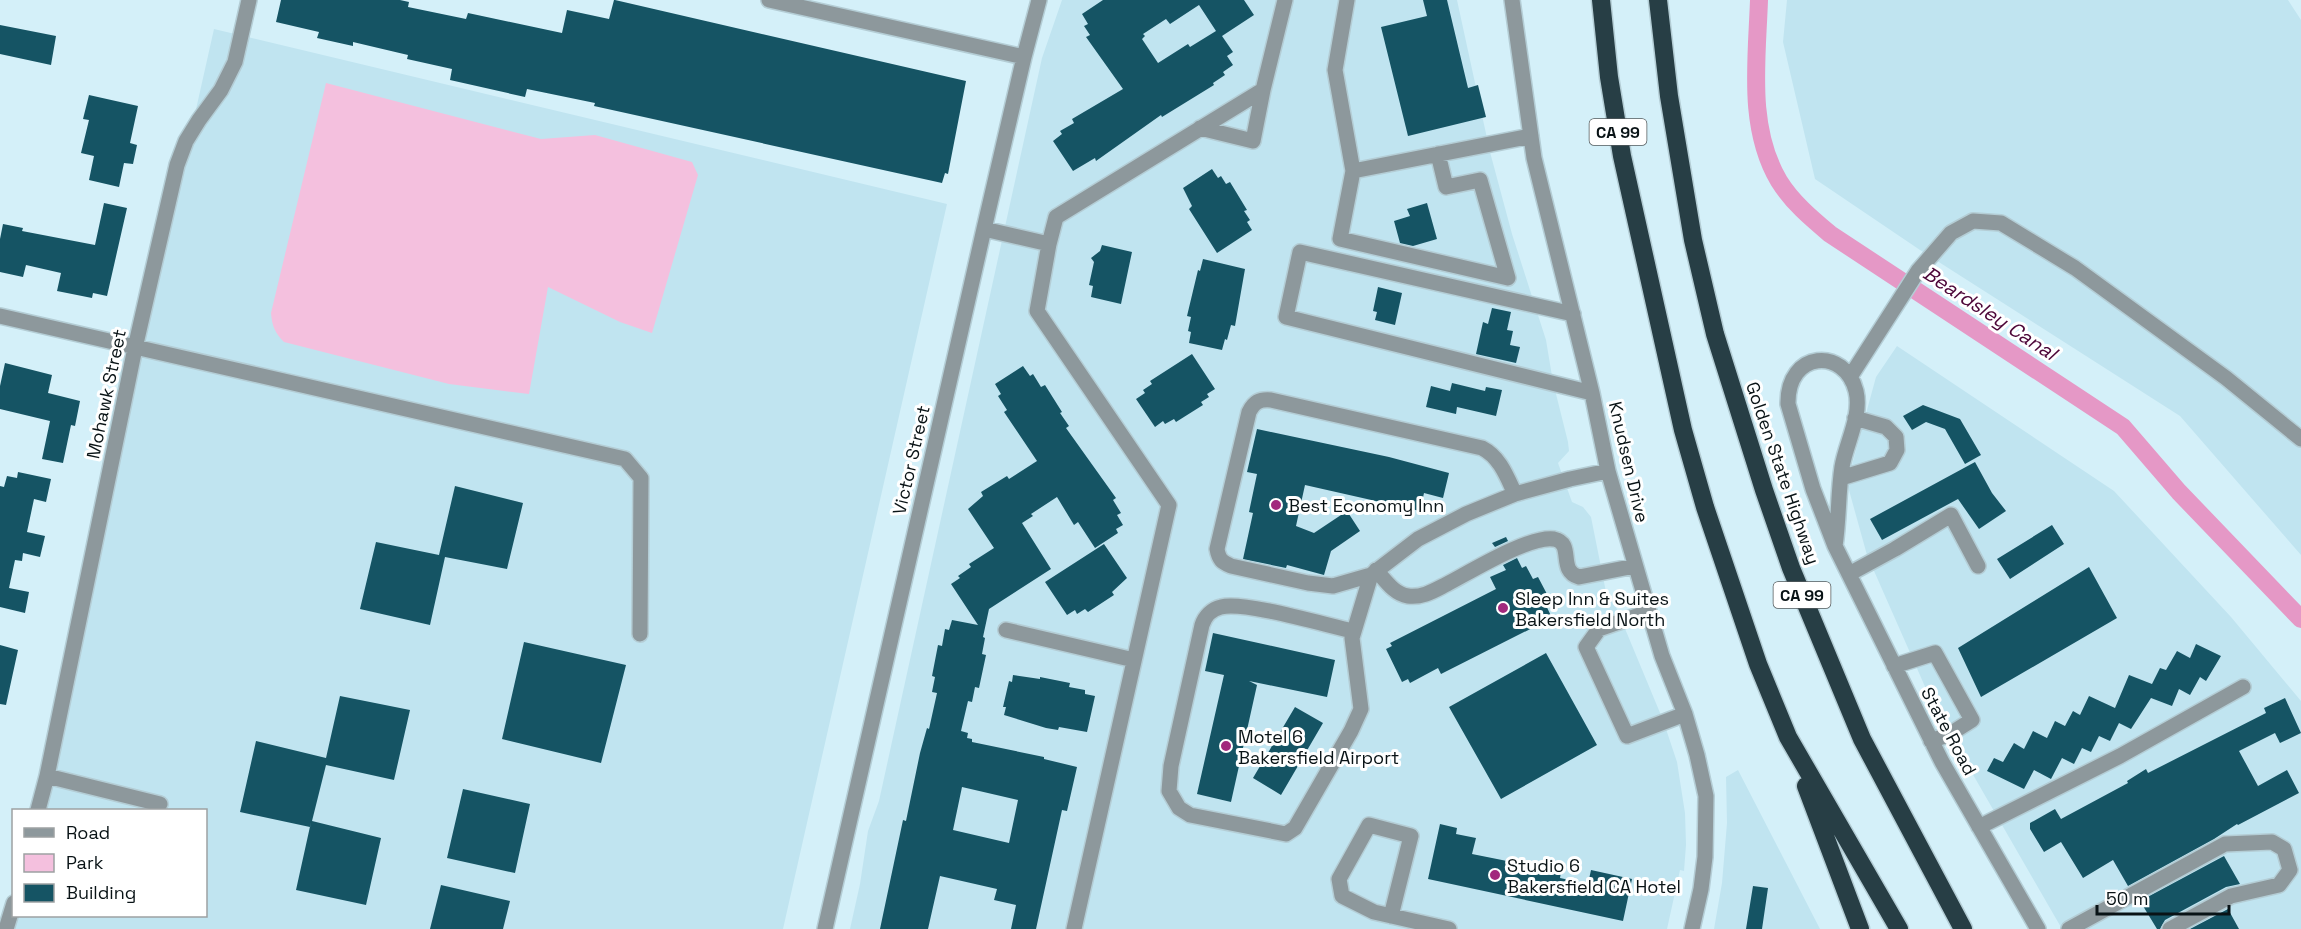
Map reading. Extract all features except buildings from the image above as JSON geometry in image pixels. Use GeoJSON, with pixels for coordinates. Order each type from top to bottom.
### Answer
{"type":"FeatureCollection","features":[{"type":"Feature","properties":{"kind":"highway","name":"CA 99"},"geometry":{"type":"LineString","coordinates":[[1601,0],[1609,77],[1622,156],[1683,430],[1705,507],[1758,664],[1788,737],[1899,929]]}},
{"type":"Feature","properties":{"kind":"highway","name":"Golden State Highway"},"geometry":{"type":"LineString","coordinates":[[1658,0],[1669,96],[1693,240],[1714,334],[1764,490],[1791,568],[1862,739],[1963,929]]}},
{"type":"Feature","properties":{"kind":"highway"},"geometry":{"type":"LineString","coordinates":[[1788,737],[1860,929]]}},
{"type":"Feature","properties":{"kind":"street","name":"Mohawk Street"},"geometry":{"type":"LineString","coordinates":[[38,809],[135,348],[177,165],[186,141],[221,90],[235,62],[249,0]]}},
{"type":"Feature","properties":{"kind":"street"},"geometry":{"type":"LineString","coordinates":[[769,0],[1024,57]]}},
{"type":"Feature","properties":{"kind":"street","name":"Victor Street"},"geometry":{"type":"LineString","coordinates":[[825,929],[984,229],[1024,57],[1040,0]]}},
{"type":"Feature","properties":{"kind":"street"},"geometry":{"type":"LineString","coordinates":[[1200,129],[1253,141],[1285,0]]}},
{"type":"Feature","properties":{"kind":"street"},"geometry":{"type":"LineString","coordinates":[[1347,0],[1335,70],[1353,171],[1340,239],[1508,278],[1480,180],[1446,187],[1438,154]]}},
{"type":"Feature","properties":{"kind":"street","name":"Knudsen Drive"},"geometry":{"type":"LineString","coordinates":[[1512,0],[1534,158],[1592,393],[1608,471],[1648,612],[1698,755],[1706,796],[1705,857],[1692,929]]}},
{"type":"Feature","properties":{"kind":"street"},"geometry":{"type":"LineString","coordinates":[[1074,929],[1169,505],[1037,311],[1049,244],[1056,217],[1263,90]]}},
{"type":"Feature","properties":{"kind":"street"},"geometry":{"type":"LineString","coordinates":[[1353,171],[1531,136]]}},
{"type":"Feature","properties":{"kind":"street"},"geometry":{"type":"LineString","coordinates":[[1835,546],[1841,478],[1855,418],[1857,394],[1850,377],[1918,271],[1951,233],[1973,221],[2001,223],[2075,268],[2226,378],[2301,440]]}},
{"type":"Feature","properties":{"kind":"street"},"geometry":{"type":"LineString","coordinates":[[984,229],[1049,244]]}},
{"type":"Feature","properties":{"kind":"street"},"geometry":{"type":"LineString","coordinates":[[1573,314],[1300,252],[1286,317],[1592,393]]}},
{"type":"Feature","properties":{"kind":"street"},"geometry":{"type":"LineString","coordinates":[[0,316],[625,459],[641,478],[640,634]]}},
{"type":"Feature","properties":{"kind":"street","name":"State Road"},"geometry":{"type":"LineString","coordinates":[[1850,377],[1835,364],[1825,361],[1812,362],[1801,367],[1793,377],[1788,391],[1788,404],[1813,489],[1835,546],[1931,741],[2038,929]]}},
{"type":"Feature","properties":{"kind":"street"},"geometry":{"type":"LineString","coordinates":[[1515,494],[1503,468],[1488,451],[1482,448],[1261,399],[1253,404],[1249,412],[1217,549],[1222,562],[1231,566],[1308,583],[1333,586],[1373,573],[1418,539],[1466,514],[1515,494],[1608,471]]}},
{"type":"Feature","properties":{"kind":"street"},"geometry":{"type":"LineString","coordinates":[[1841,478],[1890,463],[1897,450],[1896,437],[1886,427],[1855,418]]}},
{"type":"Feature","properties":{"kind":"street"},"geometry":{"type":"LineString","coordinates":[[1849,574],[1951,515],[1978,566]]}},
{"type":"Feature","properties":{"kind":"street"},"geometry":{"type":"LineString","coordinates":[[1373,573],[1407,596],[1425,595],[1520,547],[1547,539],[1559,541],[1565,546],[1570,574],[1574,576],[1635,566]]}},
{"type":"Feature","properties":{"kind":"street"},"geometry":{"type":"LineString","coordinates":[[1353,631],[1246,607],[1221,606],[1211,611],[1202,625],[1171,766],[1169,791],[1179,808],[1190,815],[1286,834],[1295,828],[1351,731],[1361,708],[1353,656],[1353,631],[1373,573]]}},
{"type":"Feature","properties":{"kind":"street"},"geometry":{"type":"LineString","coordinates":[[1648,612],[1599,629],[1586,647],[1627,736],[1685,714]]}},
{"type":"Feature","properties":{"kind":"street"},"geometry":{"type":"LineString","coordinates":[[1006,630],[1134,660]]}},
{"type":"Feature","properties":{"kind":"street"},"geometry":{"type":"LineString","coordinates":[[1894,666],[1935,652],[1972,720],[1950,734],[1931,741]]}},
{"type":"Feature","properties":{"kind":"street"},"geometry":{"type":"LineString","coordinates":[[1979,827],[2120,756],[2243,687]]}},
{"type":"Feature","properties":{"kind":"street"},"geometry":{"type":"LineString","coordinates":[[47,776],[160,804]]}},
{"type":"Feature","properties":{"kind":"street"},"geometry":{"type":"LineString","coordinates":[[1391,916],[1411,836],[1369,825],[1339,879],[1342,896],[1374,912],[1391,916],[1449,929]]}},
{"type":"Feature","properties":{"kind":"street"},"geometry":{"type":"LineString","coordinates":[[2069,929],[2225,843],[2272,842],[2284,849],[2290,870],[2278,885],[2231,896],[2170,929]]}},
{"type":"Feature","properties":{"kind":"street"},"geometry":{"type":"LineString","coordinates":[[6,929],[12,910]]}},
{"type":"Feature","properties":{"kind":"shaded area"},"geometry":{"type":"Polygon","coordinates":[[[1062,0],[1457,0],[1490,152],[1512,234],[1546,340],[1569,451],[1558,463],[1572,502],[1583,507],[1591,517],[1607,597],[1611,595],[1663,720],[1677,762],[1685,813],[1686,845],[1684,871],[1680,870],[1667,929],[850,929],[868,831],[879,801],[1042,58],[1062,0]]]}},
{"type":"Feature","properties":{"kind":"shaded area"},"geometry":{"type":"Polygon","coordinates":[[[1787,0],[2288,0],[2301,20],[2301,555],[2180,416],[1920,250],[1815,179],[1783,42],[1787,0]]]}},
{"type":"Feature","properties":{"kind":"shaded area"},"geometry":{"type":"Polygon","coordinates":[[[214,29],[947,204],[783,929],[13,929],[16,917],[207,917],[207,809],[39,809],[214,29]]]}},
{"type":"Feature","properties":{"kind":"shaded area"},"geometry":{"type":"Polygon","coordinates":[[[1897,346],[2114,491],[2231,617],[2301,701],[2301,929],[2062,929],[1934,707],[1867,555],[1847,483],[1876,377],[1897,346]]]}},
{"type":"Feature","properties":{"kind":"shaded area"},"geometry":{"type":"Polygon","coordinates":[[[1738,770],[1820,929],[1714,929],[1722,883],[1727,823],[1726,777],[1738,770]]]}},
{"type":"Feature","properties":{"kind":"green space"},"geometry":{"type":"Polygon","coordinates":[[[326,83],[541,139],[595,135],[692,162],[698,175],[652,333],[620,322],[548,287],[529,394],[449,384],[284,342],[278,336],[271,313],[326,83]]]}},
{"type":"Feature","properties":{"kind":"waterway","name":"Beardsley Canal"},"geometry":{"type":"LineString","coordinates":[[1759,0],[1756,69],[1758,116],[1769,160],[1779,181],[1790,196],[1830,234],[2123,427],[2179,492],[2301,619]]}},
{"type":"Feature","properties":{"kind":"place","name":"Best Economy Inn"},"geometry":{"type":"Point","coordinates":[1276,505]}},
{"type":"Feature","properties":{"kind":"place","name":"Sleep Inn & Suites Bakersfield North"},"geometry":{"type":"Point","coordinates":[1503,608]}},
{"type":"Feature","properties":{"kind":"place","name":"Motel 6 Bakersfield Airport"},"geometry":{"type":"Point","coordinates":[1226,746]}},
{"type":"Feature","properties":{"kind":"place","name":"Studio 6 Bakersfield CA Hotel"},"geometry":{"type":"Point","coordinates":[1495,875]}}]}
